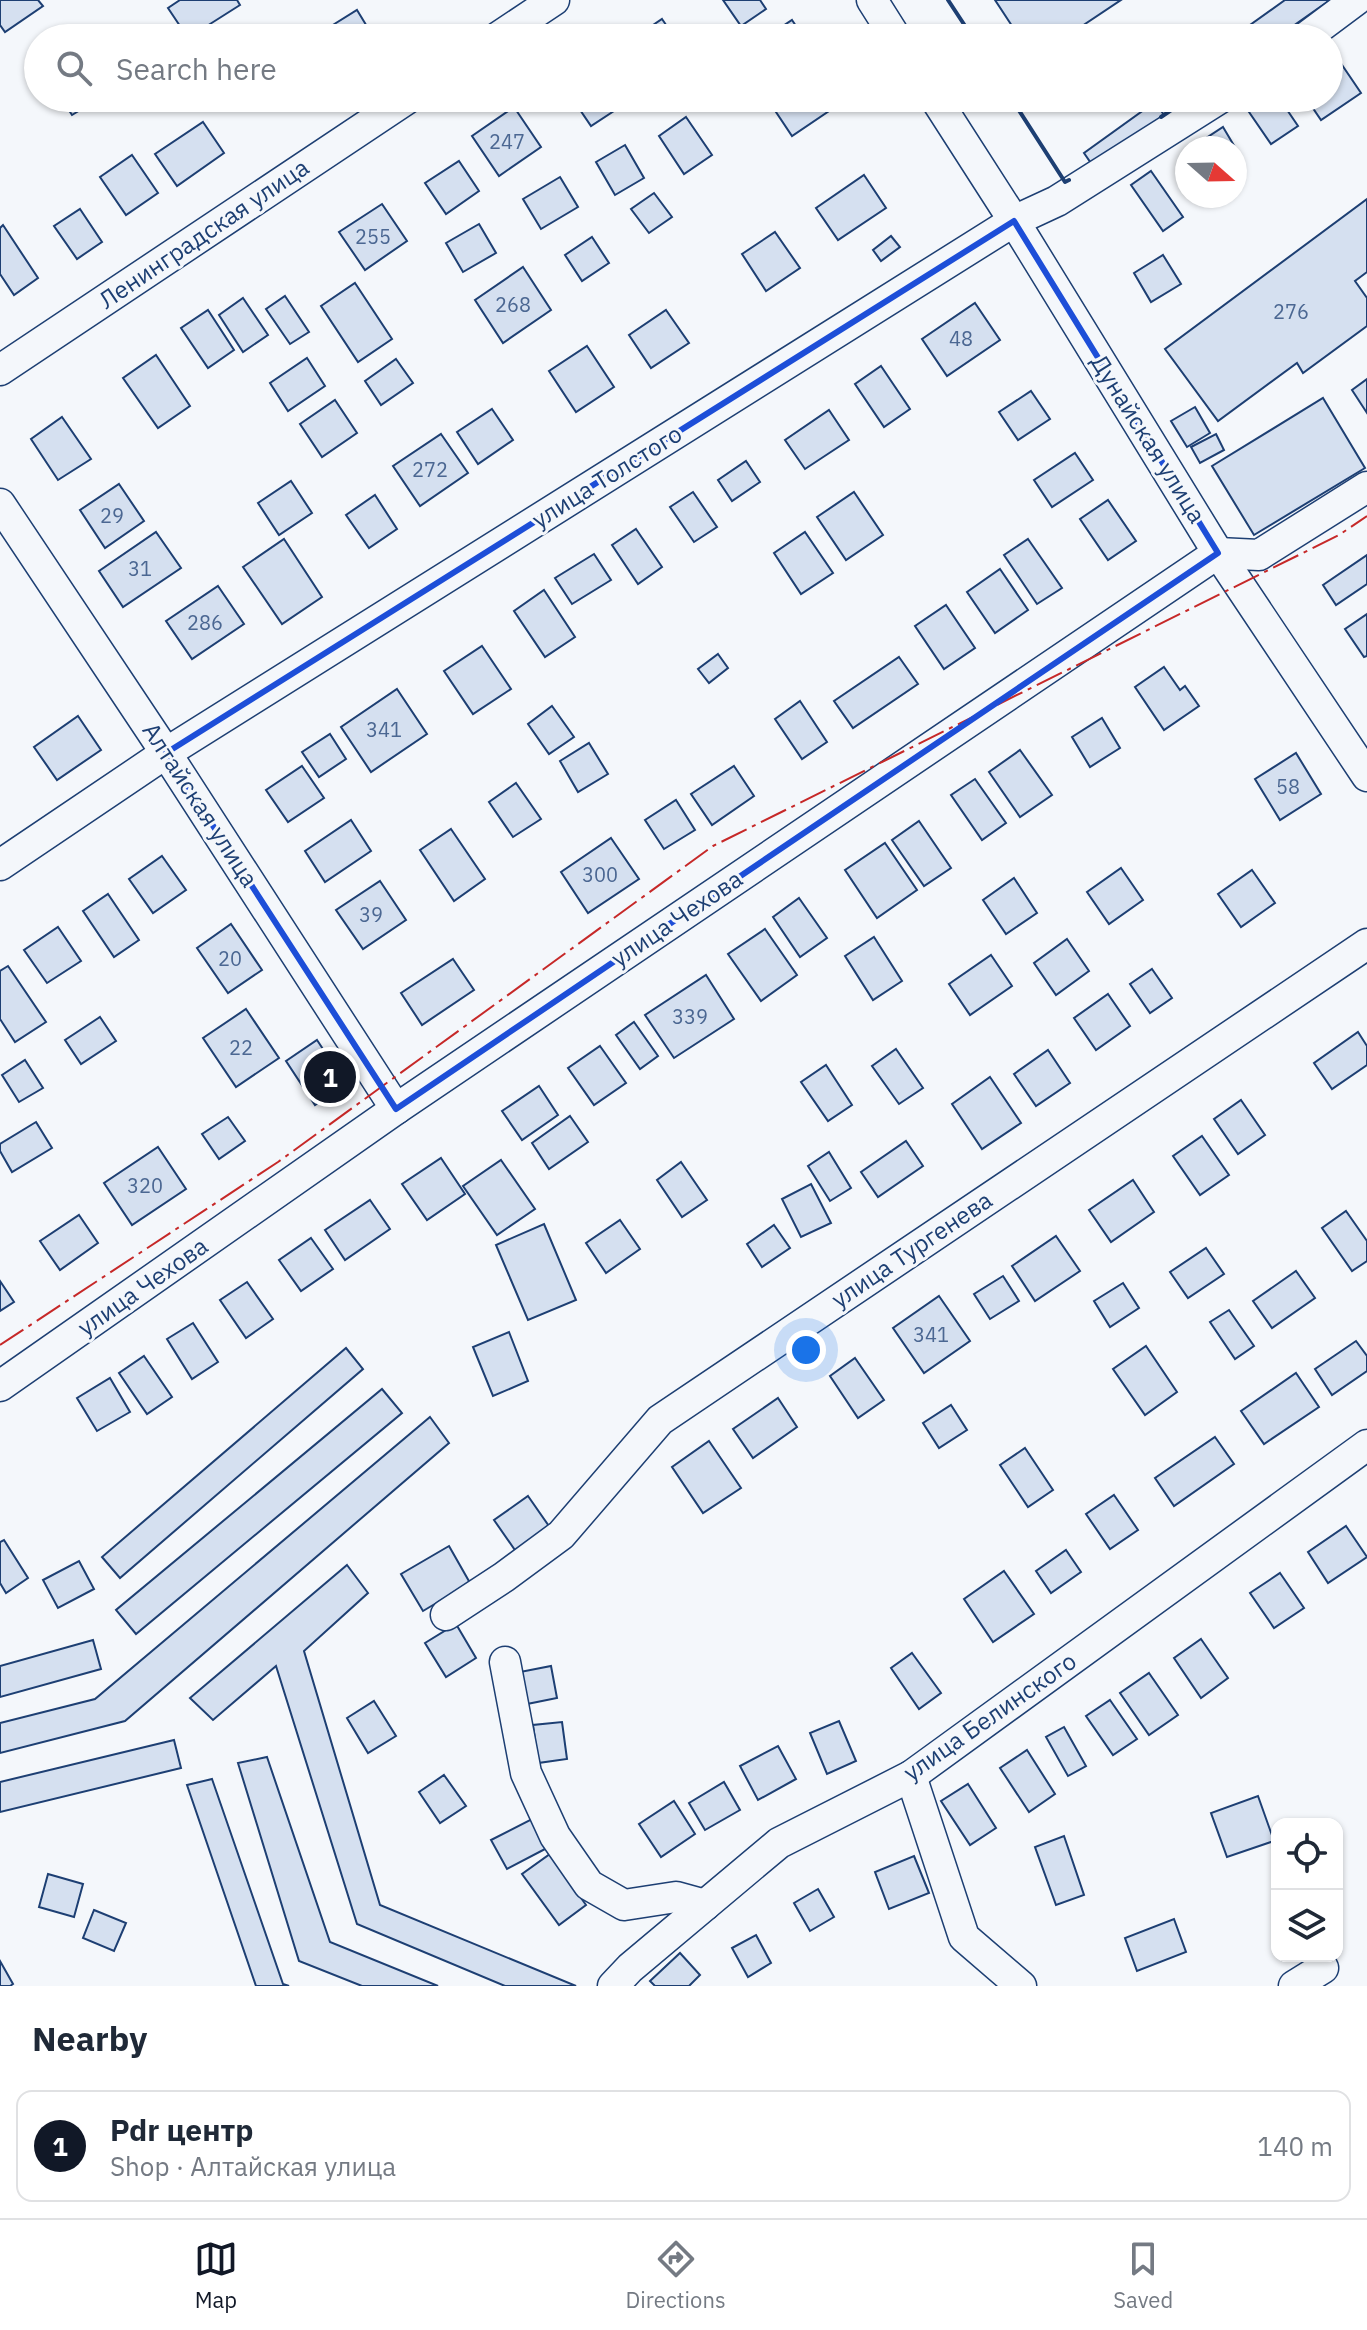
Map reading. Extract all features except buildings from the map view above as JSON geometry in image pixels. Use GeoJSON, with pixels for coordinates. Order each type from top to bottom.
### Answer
{"type":"FeatureCollection","features":[{"type":"Feature","properties":{"kind":"street"},"geometry":{"type":"LineString","coordinates":[[518,24],[554,0]]}},
{"type":"Feature","properties":{"kind":"street"},"geometry":{"type":"LineString","coordinates":[[872,0],[887,24]]}},
{"type":"Feature","properties":{"kind":"street"},"geometry":{"type":"LineString","coordinates":[[1324,24],[1356,0]]}},
{"type":"Feature","properties":{"kind":"street","name":"Ленинградская улица"},"geometry":{"type":"LineString","coordinates":[[0,370],[387,112]]}},
{"type":"Feature","properties":{"kind":"street","name":"Дунайская улица"},"geometry":{"type":"LineString","coordinates":[[944,112],[1218,553],[1367,776]]}},
{"type":"Feature","properties":{"kind":"street","name":"улица Толстого"},"geometry":{"type":"LineString","coordinates":[[0,865],[166,753],[1014,221],[1057,201],[1198,112]]}},
{"type":"Feature","properties":{"kind":"street"},"geometry":{"type":"LineString","coordinates":[[1218,553],[1259,555],[1367,487]]}},
{"type":"Feature","properties":{"kind":"street","name":"Алтайская улица"},"geometry":{"type":"LineString","coordinates":[[0,504],[10,540],[166,753],[396,1109]]}},
{"type":"Feature","properties":{"kind":"street","name":"улица Чехова"},"geometry":{"type":"LineString","coordinates":[[0,1386],[396,1109],[1218,553]]}},
{"type":"Feature","properties":{"kind":"street","name":"улица Тургенева"},"geometry":{"type":"LineString","coordinates":[[446,1615],[561,1535],[660,1420],[1367,944]]}},
{"type":"Feature","properties":{"kind":"street","name":"улица Белинского"},"geometry":{"type":"LineString","coordinates":[[613,1986],[630,1968],[779,1843],[911,1776],[1367,1445]]}},
{"type":"Feature","properties":{"kind":"street"},"geometry":{"type":"LineString","coordinates":[[505,1662],[526,1773],[555,1836],[589,1885],[624,1905],[676,1897],[705,1905]]}},
{"type":"Feature","properties":{"kind":"street"},"geometry":{"type":"LineString","coordinates":[[911,1776],[964,1937],[1021,1986]]}},
{"type":"Feature","properties":{"kind":"street"},"geometry":{"type":"LineString","coordinates":[[1294,1986],[1323,1968]]}},
{"type":"Feature","properties":{"kind":"highlighted area"},"geometry":{"type":"Polygon","coordinates":[[[1014,221],[1218,553],[396,1109],[166,753],[1014,221]]]}},
{"type":"Feature","properties":{"kind":"wall"},"geometry":{"type":"LineString","coordinates":[[948,0],[964,24]]}},
{"type":"Feature","properties":{"kind":"wall"},"geometry":{"type":"LineString","coordinates":[[1020,112],[1065,182],[1069,180]]}},
{"type":"Feature","properties":{"kind":"wall"},"geometry":{"type":"LineString","coordinates":[[1161,117],[1168,112]]}},
{"type":"Feature","properties":{"kind":"power"},"geometry":{"type":"LineString","coordinates":[[0,1345],[278,1162],[713,846],[1339,535],[1367,516]]}},
{"type":"Feature","properties":{"kind":"place","name":"Pdr центр"},"geometry":{"type":"Point","coordinates":[330,1077]}}]}
